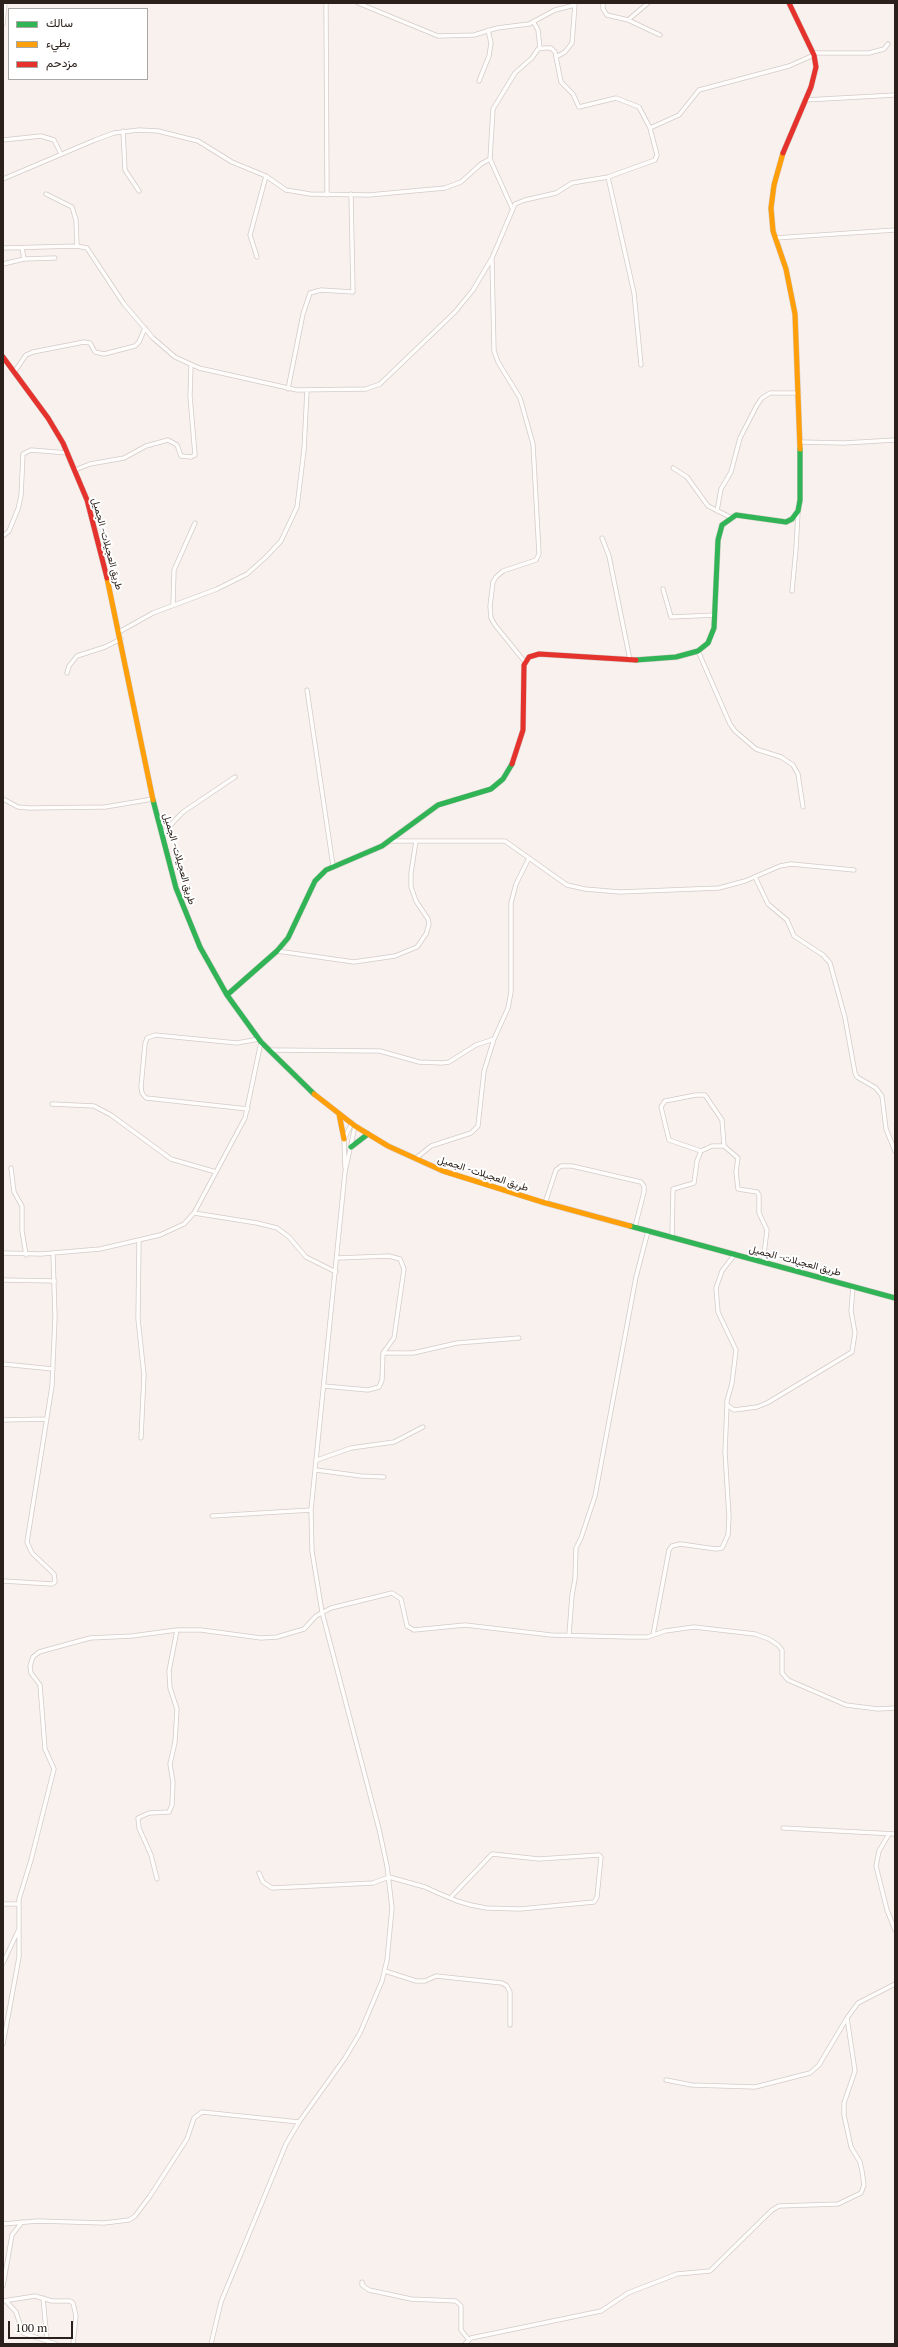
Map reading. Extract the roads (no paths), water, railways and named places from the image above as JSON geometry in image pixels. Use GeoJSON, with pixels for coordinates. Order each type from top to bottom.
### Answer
{"type":"FeatureCollection","features":[{"type":"Feature","properties":{"kind":"main road"},"geometry":{"type":"LineString","coordinates":[[227,995],[277,951],[294,926],[315,880],[333,866],[374,850],[392,841],[430,809],[447,802],[491,789],[508,772],[514,760],[523,730],[525,662],[533,655],[539,654],[630,660],[664,659],[698,651],[703,648],[712,636],[716,615],[719,532],[722,525],[730,517],[742,515],[786,522],[792,518],[798,510],[800,500],[800,442],[795,314],[789,283],[776,238],[771,208],[774,185],[786,144],[816,74],[813,54],[789,3]]}},
{"type":"Feature","properties":{"kind":"main road","name":"طريق العجيلات- الجميل"},"geometry":{"type":"LineString","coordinates":[[3,357],[39,402],[68,453],[96,529],[121,639],[153,799],[176,888],[188,919],[227,995],[269,1050],[303,1085],[354,1125],[415,1159],[460,1178],[545,1203],[895,1298]]}},
{"type":"Feature","properties":{"kind":"main road"},"geometry":{"type":"LineString","coordinates":[[339,1114],[344,1138]]}},
{"type":"Feature","properties":{"kind":"main road"},"geometry":{"type":"LineString","coordinates":[[351,1147],[368,1134]]}},
{"type":"Feature","properties":{"kind":"street"},"geometry":{"type":"LineString","coordinates":[[3,24],[5,3]]}},
{"type":"Feature","properties":{"kind":"street"},"geometry":{"type":"LineString","coordinates":[[326,3],[327,195]]}},
{"type":"Feature","properties":{"kind":"street"},"geometry":{"type":"LineString","coordinates":[[358,3],[433,35],[474,35],[488,30],[534,23],[555,10],[575,4],[572,43],[565,52],[556,57]]}},
{"type":"Feature","properties":{"kind":"street"},"geometry":{"type":"LineString","coordinates":[[603,3],[603,9],[607,15],[628,20],[660,35]]}},
{"type":"Feature","properties":{"kind":"street"},"geometry":{"type":"LineString","coordinates":[[628,20],[648,3]]}},
{"type":"Feature","properties":{"kind":"street"},"geometry":{"type":"LineString","coordinates":[[512,208],[490,160],[493,110],[502,98],[515,73],[532,58],[540,48],[538,30],[534,23]]}},
{"type":"Feature","properties":{"kind":"street"},"geometry":{"type":"LineString","coordinates":[[479,81],[489,56],[491,43],[488,30]]}},
{"type":"Feature","properties":{"kind":"street"},"geometry":{"type":"LineString","coordinates":[[650,128],[679,115],[699,90],[788,66],[813,54],[869,53],[884,49],[888,44]]}},
{"type":"Feature","properties":{"kind":"street"},"geometry":{"type":"LineString","coordinates":[[3,248],[78,246],[89,250],[124,304],[145,328],[167,351],[191,365],[221,375],[288,388],[307,390],[325,388],[366,389],[380,384],[455,312],[473,290],[492,258],[512,208],[525,200],[556,193],[572,183],[608,177],[657,158],[650,128],[639,107],[619,98],[579,107],[574,94],[561,82],[553,49],[540,48]]}},
{"type":"Feature","properties":{"kind":"street"},"geometry":{"type":"LineString","coordinates":[[805,100],[895,95]]}},
{"type":"Feature","properties":{"kind":"street"},"geometry":{"type":"LineString","coordinates":[[3,180],[95,140],[123,131],[158,131],[198,141],[232,162],[266,176],[286,190],[327,195],[409,193],[445,188],[461,182],[481,164],[490,160]]}},
{"type":"Feature","properties":{"kind":"street"},"geometry":{"type":"LineString","coordinates":[[123,131],[125,170],[139,191]]}},
{"type":"Feature","properties":{"kind":"street"},"geometry":{"type":"LineString","coordinates":[[3,140],[41,136],[54,140],[61,154]]}},
{"type":"Feature","properties":{"kind":"street"},"geometry":{"type":"LineString","coordinates":[[257,257],[250,235],[266,176]]}},
{"type":"Feature","properties":{"kind":"street"},"geometry":{"type":"LineString","coordinates":[[608,177],[634,293],[641,365]]}},
{"type":"Feature","properties":{"kind":"street"},"geometry":{"type":"LineString","coordinates":[[46,194],[72,207],[76,220],[78,246]]}},
{"type":"Feature","properties":{"kind":"street"},"geometry":{"type":"LineString","coordinates":[[288,388],[302,314],[310,293],[321,290],[353,292],[352,194]]}},
{"type":"Feature","properties":{"kind":"street"},"geometry":{"type":"LineString","coordinates":[[776,238],[895,230]]}},
{"type":"Feature","properties":{"kind":"street"},"geometry":{"type":"LineString","coordinates":[[22,248],[24,259]]}},
{"type":"Feature","properties":{"kind":"street"},"geometry":{"type":"LineString","coordinates":[[3,264],[24,259],[54,258]]}},
{"type":"Feature","properties":{"kind":"street"},"geometry":{"type":"LineString","coordinates":[[492,258],[494,351],[498,362],[520,398],[533,444],[539,554],[536,560],[503,571],[496,577],[493,582],[490,606],[495,625],[525,662]]}},
{"type":"Feature","properties":{"kind":"street"},"geometry":{"type":"LineString","coordinates":[[15,371],[26,355],[33,352],[84,342],[90,343],[95,352],[104,354],[135,346],[139,342],[145,328]]}},
{"type":"Feature","properties":{"kind":"street"},"geometry":{"type":"LineString","coordinates":[[75,470],[101,461],[124,458],[146,446],[168,440],[177,445],[181,456],[191,457],[195,455],[190,396],[191,365]]}},
{"type":"Feature","properties":{"kind":"street"},"geometry":{"type":"LineString","coordinates":[[119,632],[174,604],[217,589],[247,574],[281,541],[297,507],[304,450],[307,390]]}},
{"type":"Feature","properties":{"kind":"street"},"geometry":{"type":"LineString","coordinates":[[717,511],[721,489],[731,472],[740,438],[757,405],[762,398],[770,393],[799,393]]}},
{"type":"Feature","properties":{"kind":"street"},"geometry":{"type":"LineString","coordinates":[[800,442],[895,440]]}},
{"type":"Feature","properties":{"kind":"street"},"geometry":{"type":"LineString","coordinates":[[3,536],[9,532],[18,509],[21,496],[23,454],[31,450],[68,453]]}},
{"type":"Feature","properties":{"kind":"street"},"geometry":{"type":"LineString","coordinates":[[673,468],[687,478],[708,506],[730,517]]}},
{"type":"Feature","properties":{"kind":"street"},"geometry":{"type":"LineString","coordinates":[[792,592],[798,510]]}},
{"type":"Feature","properties":{"kind":"street"},"geometry":{"type":"LineString","coordinates":[[174,604],[174,570],[195,523]]}},
{"type":"Feature","properties":{"kind":"street"},"geometry":{"type":"LineString","coordinates":[[602,538],[609,556],[630,660]]}},
{"type":"Feature","properties":{"kind":"street"},"geometry":{"type":"LineString","coordinates":[[663,589],[671,617],[716,615]]}},
{"type":"Feature","properties":{"kind":"street"},"geometry":{"type":"LineString","coordinates":[[67,673],[69,666],[77,656],[105,647],[121,639]]}},
{"type":"Feature","properties":{"kind":"street"},"geometry":{"type":"LineString","coordinates":[[698,651],[735,731],[756,749],[781,757],[793,765],[798,774],[803,807]]}},
{"type":"Feature","properties":{"kind":"street"},"geometry":{"type":"LineString","coordinates":[[306,690],[333,866]]}},
{"type":"Feature","properties":{"kind":"street"},"geometry":{"type":"LineString","coordinates":[[162,834],[183,812],[235,777]]}},
{"type":"Feature","properties":{"kind":"street"},"geometry":{"type":"LineString","coordinates":[[3,799],[18,808],[29,808],[105,807],[153,799]]}},
{"type":"Feature","properties":{"kind":"street"},"geometry":{"type":"LineString","coordinates":[[392,841],[506,841],[567,885],[599,891],[629,893],[702,890],[724,886],[755,877],[780,866],[791,864],[854,870]]}},
{"type":"Feature","properties":{"kind":"street"},"geometry":{"type":"LineString","coordinates":[[277,951],[354,962],[395,956],[417,946],[426,934],[429,924],[428,919],[416,901],[411,887],[411,872],[416,841]]}},
{"type":"Feature","properties":{"kind":"street"},"geometry":{"type":"LineString","coordinates":[[415,1159],[431,1146],[471,1133],[478,1126],[484,1071],[494,1039],[507,1012],[511,992],[510,903],[516,884],[529,858]]}},
{"type":"Feature","properties":{"kind":"street"},"geometry":{"type":"LineString","coordinates":[[755,877],[768,904],[787,920],[794,936],[820,952],[830,963],[846,1018],[855,1073],[858,1078],[876,1088],[882,1096],[886,1129],[895,1151]]}},
{"type":"Feature","properties":{"kind":"street"},"geometry":{"type":"LineString","coordinates":[[3,1253],[53,1254],[100,1249],[139,1241],[178,1228],[194,1213],[248,1109],[260,1040],[237,1043],[156,1035],[149,1036],[146,1041],[141,1086],[142,1093],[146,1098],[248,1109]]}},
{"type":"Feature","properties":{"kind":"street"},"geometry":{"type":"LineString","coordinates":[[269,1050],[380,1051],[419,1062],[442,1063],[449,1062],[476,1045],[494,1039]]}},
{"type":"Feature","properties":{"kind":"street"},"geometry":{"type":"LineString","coordinates":[[724,1146],[722,1120],[705,1095],[689,1096],[665,1102],[662,1107],[670,1140],[700,1151],[712,1146],[724,1146],[738,1158],[736,1172],[738,1189],[756,1192],[759,1195],[758,1213],[768,1230],[763,1262]]}},
{"type":"Feature","properties":{"kind":"street"},"geometry":{"type":"LineString","coordinates":[[52,1104],[94,1106],[112,1115],[171,1159],[216,1172]]}},
{"type":"Feature","properties":{"kind":"street"},"geometry":{"type":"LineString","coordinates":[[211,2344],[221,2302],[269,2182],[299,2122],[345,2058],[360,2032],[384,1971],[391,1926],[389,1877],[379,1829],[322,1612],[312,1551],[311,1510],[345,1172],[344,1138],[354,1125]]}},
{"type":"Feature","properties":{"kind":"street"},"geometry":{"type":"LineString","coordinates":[[345,1172],[354,1125]]}},
{"type":"Feature","properties":{"kind":"street"},"geometry":{"type":"LineString","coordinates":[[672,1237],[672,1191],[694,1184],[700,1151]]}},
{"type":"Feature","properties":{"kind":"street"},"geometry":{"type":"LineString","coordinates":[[545,1203],[556,1170],[561,1166],[572,1166],[641,1182],[644,1186],[644,1192],[636,1227]]}},
{"type":"Feature","properties":{"kind":"street"},"geometry":{"type":"LineString","coordinates":[[11,1168],[14,1192],[22,1206],[22,1232],[26,1254]]}},
{"type":"Feature","properties":{"kind":"street"},"geometry":{"type":"LineString","coordinates":[[194,1213],[257,1223],[277,1228],[289,1237],[306,1257],[336,1272]]}},
{"type":"Feature","properties":{"kind":"street"},"geometry":{"type":"LineString","coordinates":[[569,1635],[572,1595],[575,1579],[576,1548],[581,1538],[595,1496],[636,1277],[648,1231]]}},
{"type":"Feature","properties":{"kind":"street"},"geometry":{"type":"LineString","coordinates":[[139,1241],[138,1319],[144,1375],[141,1438]]}},
{"type":"Feature","properties":{"kind":"street"},"geometry":{"type":"LineString","coordinates":[[3,1581],[52,1584],[55,1582],[54,1574],[32,1553],[27,1542],[47,1419],[53,1369],[55,1281],[53,1254]]}},
{"type":"Feature","properties":{"kind":"street"},"geometry":{"type":"LineString","coordinates":[[653,1635],[672,1546],[680,1544],[716,1549],[722,1548],[728,1535],[729,1517],[725,1452],[727,1405],[734,1371],[736,1350],[718,1312],[716,1288],[722,1271],[735,1254]]}},
{"type":"Feature","properties":{"kind":"street"},"geometry":{"type":"LineString","coordinates":[[324,1386],[368,1390],[376,1389],[382,1380],[383,1353],[394,1338],[404,1269],[402,1262],[389,1256],[337,1258]]}},
{"type":"Feature","properties":{"kind":"street"},"geometry":{"type":"LineString","coordinates":[[3,1280],[55,1281]]}},
{"type":"Feature","properties":{"kind":"street"},"geometry":{"type":"LineString","coordinates":[[727,1405],[738,1411],[757,1407],[852,1352],[855,1333],[851,1311],[853,1287]]}},
{"type":"Feature","properties":{"kind":"street"},"geometry":{"type":"LineString","coordinates":[[383,1353],[413,1353],[457,1343],[519,1338]]}},
{"type":"Feature","properties":{"kind":"street"},"geometry":{"type":"LineString","coordinates":[[3,1364],[53,1369]]}},
{"type":"Feature","properties":{"kind":"street"},"geometry":{"type":"LineString","coordinates":[[3,1420],[47,1419]]}},
{"type":"Feature","properties":{"kind":"street"},"geometry":{"type":"LineString","coordinates":[[317,1460],[351,1448],[394,1442],[423,1427]]}},
{"type":"Feature","properties":{"kind":"street"},"geometry":{"type":"LineString","coordinates":[[316,1470],[361,1476],[384,1477]]}},
{"type":"Feature","properties":{"kind":"street"},"geometry":{"type":"LineString","coordinates":[[212,1516],[311,1510]]}},
{"type":"Feature","properties":{"kind":"street"},"geometry":{"type":"LineString","coordinates":[[3,2044],[19,1956],[18,1904],[49,1793],[54,1769],[45,1749],[40,1685],[31,1673],[30,1666],[33,1657],[39,1652],[90,1638],[126,1637],[177,1630],[201,1630],[261,1638],[277,1637],[304,1629],[322,1612],[332,1608],[392,1593],[401,1599],[408,1626],[414,1630],[465,1625],[530,1633],[629,1638],[694,1627],[755,1634],[770,1639],[782,1650],[782,1673],[788,1680],[846,1705],[878,1709],[895,1708]]}},
{"type":"Feature","properties":{"kind":"street"},"geometry":{"type":"LineString","coordinates":[[157,1879],[151,1855],[139,1828],[138,1818],[149,1813],[169,1812],[172,1805],[174,1782],[170,1764],[175,1742],[177,1709],[170,1688],[169,1671],[177,1630]]}},
{"type":"Feature","properties":{"kind":"street"},"geometry":{"type":"LineString","coordinates":[[784,1828],[895,1834]]}},
{"type":"Feature","properties":{"kind":"street"},"geometry":{"type":"LineString","coordinates":[[889,1834],[879,1851],[876,1866],[887,1910],[895,1930]]}},
{"type":"Feature","properties":{"kind":"street"},"geometry":{"type":"LineString","coordinates":[[259,1873],[263,1882],[272,1888],[373,1883],[389,1877],[425,1887],[450,1898],[479,1907],[499,1909],[592,1903],[597,1898],[601,1857],[599,1855],[574,1856],[539,1860],[492,1854],[450,1898]]}},
{"type":"Feature","properties":{"kind":"street"},"geometry":{"type":"LineString","coordinates":[[3,1904],[18,1904]]}},
{"type":"Feature","properties":{"kind":"street"},"geometry":{"type":"LineString","coordinates":[[3,1963],[18,1930]]}},
{"type":"Feature","properties":{"kind":"street"},"geometry":{"type":"LineString","coordinates":[[384,1971],[416,1981],[425,1981],[436,1976],[502,1983],[507,1986],[510,1992],[510,2025]]}},
{"type":"Feature","properties":{"kind":"street"},"geometry":{"type":"LineString","coordinates":[[666,2080],[692,2085],[755,2087],[810,2073],[819,2065],[847,2018],[858,2003],[870,1995],[895,1984]]}},
{"type":"Feature","properties":{"kind":"street"},"geometry":{"type":"LineString","coordinates":[[465,2344],[469,2340],[601,2310],[628,2294],[677,2274],[710,2271],[772,2210],[779,2206],[838,2204],[861,2192],[864,2185],[861,2166],[851,2147],[844,2115],[844,2103],[855,2071],[847,2018]]}},
{"type":"Feature","properties":{"kind":"street"},"geometry":{"type":"LineString","coordinates":[[3,2224],[22,2222],[104,2223],[129,2220],[135,2216],[159,2183],[187,2139],[194,2118],[202,2112],[299,2122]]}},
{"type":"Feature","properties":{"kind":"street"},"geometry":{"type":"LineString","coordinates":[[3,2286],[12,2235],[22,2222]]}},
{"type":"Feature","properties":{"kind":"street"},"geometry":{"type":"LineString","coordinates":[[362,2282],[362,2285],[369,2290],[411,2299],[456,2300],[461,2306],[461,2330],[469,2340]]}},
{"type":"Feature","properties":{"kind":"street"},"geometry":{"type":"LineString","coordinates":[[5,2301],[27,2297],[73,2303],[76,2316],[74,2344]]}},
{"type":"Feature","properties":{"kind":"street"},"geometry":{"type":"LineString","coordinates":[[43,2298],[47,2340]]}},
{"type":"Feature","properties":{"kind":"street"},"geometry":{"type":"LineString","coordinates":[[5,2301],[16,2312],[23,2333],[56,2344]]}}]}
